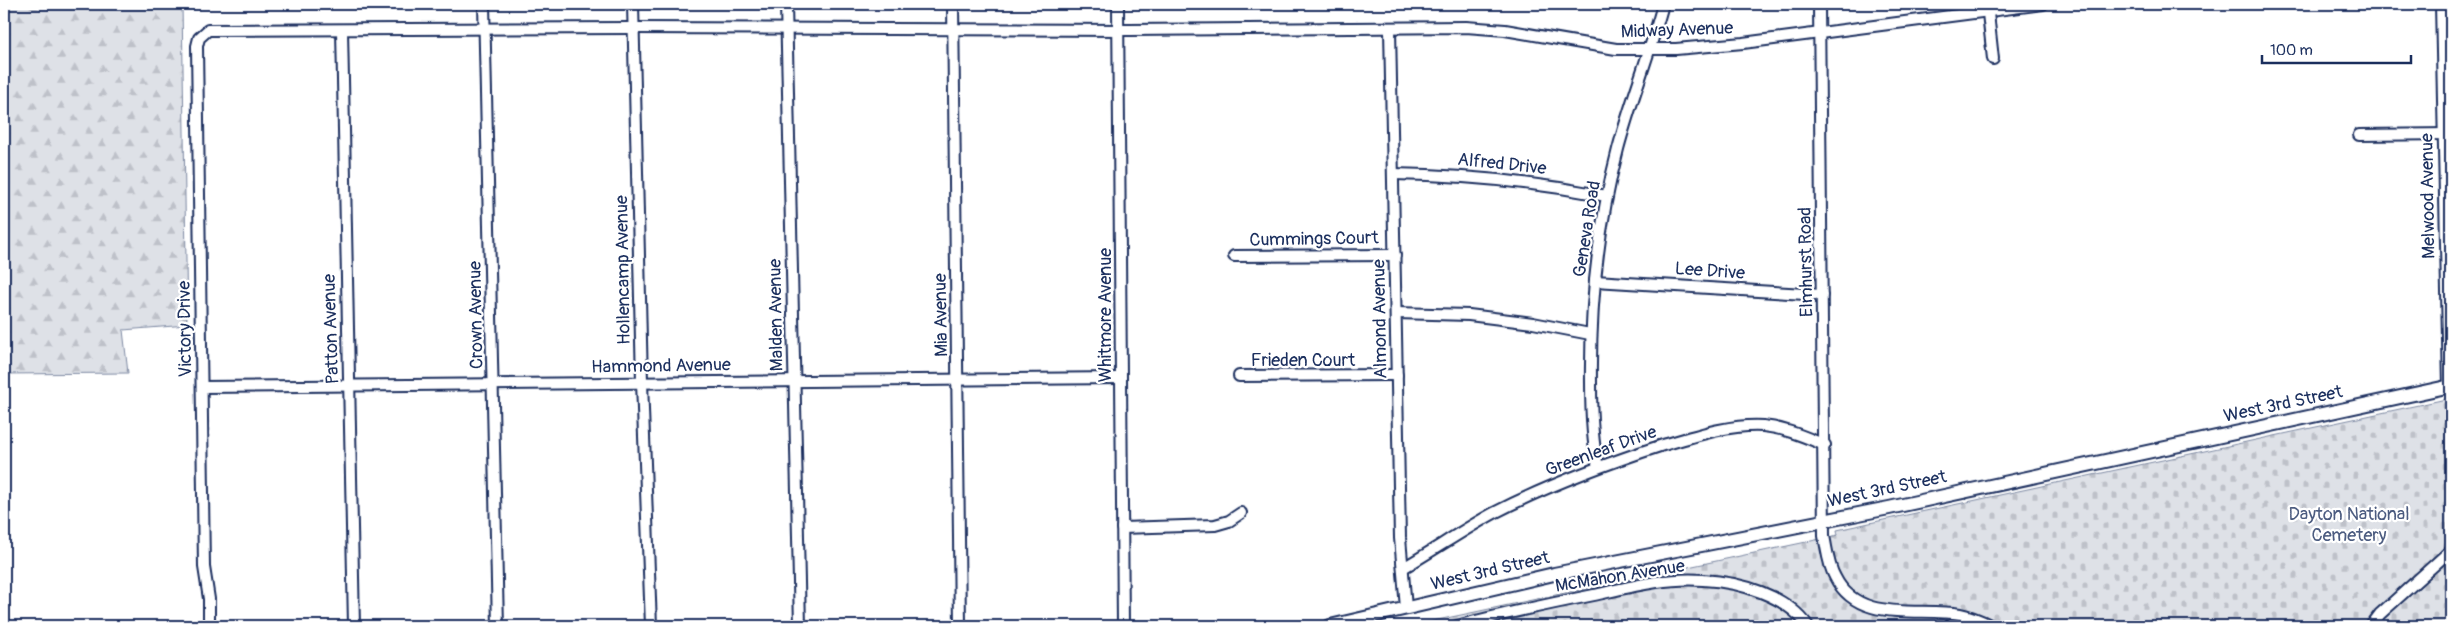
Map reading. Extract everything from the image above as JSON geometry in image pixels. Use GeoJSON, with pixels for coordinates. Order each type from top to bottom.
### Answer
{"type":"FeatureCollection","features":[{"type":"Feature","properties":{"kind":"main road","name":"West 3rd Street"},"geometry":{"type":"LineString","coordinates":[[1330,626],[1571,570],[1824,521],[2450,386]]}},
{"type":"Feature","properties":{"kind":"street","name":"Crown Avenue"},"geometry":{"type":"LineString","coordinates":[[484,4],[498,626]]}},
{"type":"Feature","properties":{"kind":"street","name":"Hollencamp Avenue"},"geometry":{"type":"LineString","coordinates":[[634,4],[633,28],[642,382],[651,626]]}},
{"type":"Feature","properties":{"kind":"street","name":"Malden Avenue"},"geometry":{"type":"LineString","coordinates":[[786,4],[800,626]]}},
{"type":"Feature","properties":{"kind":"street","name":"Mia Avenue"},"geometry":{"type":"LineString","coordinates":[[953,4],[960,626]]}},
{"type":"Feature","properties":{"kind":"street","name":"Whitmore Avenue"},"geometry":{"type":"LineString","coordinates":[[1118,4],[1123,626]]}},
{"type":"Feature","properties":{"kind":"street","name":"Geneva Road"},"geometry":{"type":"LineString","coordinates":[[1598,467],[1591,401],[1590,334],[1595,280],[1607,196],[1625,124],[1663,4]]}},
{"type":"Feature","properties":{"kind":"street","name":"Elmhurst Road"},"geometry":{"type":"LineString","coordinates":[[1819,4],[1825,445],[1824,536],[1834,576],[1847,594],[1859,603],[1879,610],[1961,614],[1992,626]]}},
{"type":"Feature","properties":{"kind":"street","name":"Midway Avenue"},"geometry":{"type":"LineString","coordinates":[[203,33],[214,28],[342,30],[1486,28],[1606,48],[1649,50],[1712,47],[1988,7],[2043,4]]}},
{"type":"Feature","properties":{"kind":"street","name":"Melwood Avenue"},"geometry":{"type":"LineString","coordinates":[[2441,4],[2447,134],[2450,386]]}},
{"type":"Feature","properties":{"kind":"street"},"geometry":{"type":"LineString","coordinates":[[1988,7],[1993,59]]}},
{"type":"Feature","properties":{"kind":"street","name":"Almond Avenue"},"geometry":{"type":"LineString","coordinates":[[1390,29],[1400,538],[1406,608]]}},
{"type":"Feature","properties":{"kind":"street","name":"Patton Avenue"},"geometry":{"type":"LineString","coordinates":[[342,30],[354,626]]}},
{"type":"Feature","properties":{"kind":"street","name":"Victory Drive"},"geometry":{"type":"LineString","coordinates":[[203,33],[197,46],[204,567],[209,626]]}},
{"type":"Feature","properties":{"kind":"street"},"geometry":{"type":"LineString","coordinates":[[2359,135],[2447,134]]}},
{"type":"Feature","properties":{"kind":"street","name":"Alfred Drive"},"geometry":{"type":"LineString","coordinates":[[1393,174],[1492,178],[1554,186],[1607,196]]}},
{"type":"Feature","properties":{"kind":"street","name":"Cummings Court"},"geometry":{"type":"LineString","coordinates":[[1234,256],[1394,254]]}},
{"type":"Feature","properties":{"kind":"street","name":"Lee Drive"},"geometry":{"type":"LineString","coordinates":[[1595,280],[1822,295]]}},
{"type":"Feature","properties":{"kind":"street"},"geometry":{"type":"LineString","coordinates":[[1396,313],[1477,316],[1533,323],[1590,334]]}},
{"type":"Feature","properties":{"kind":"street","name":"Frieden Court"},"geometry":{"type":"LineString","coordinates":[[1239,376],[1397,375]]}},
{"type":"Feature","properties":{"kind":"street","name":"Hammond Avenue"},"geometry":{"type":"LineString","coordinates":[[202,387],[1121,378]]}},
{"type":"Feature","properties":{"kind":"street","name":"Greenleaf Drive"},"geometry":{"type":"LineString","coordinates":[[1403,568],[1446,540],[1494,514],[1598,467],[1684,439],[1744,426],[1765,426],[1785,430],[1825,445]]}},
{"type":"Feature","properties":{"kind":"street"},"geometry":{"type":"LineString","coordinates":[[1122,528],[1215,525],[1229,521],[1241,513]]}},
{"type":"Feature","properties":{"kind":"street"},"geometry":{"type":"LineString","coordinates":[[2371,626],[2380,614],[2451,550]]}},
{"type":"Feature","properties":{"kind":"street","name":"McMahon Avenue"},"geometry":{"type":"LineString","coordinates":[[1457,626],[1629,588],[1696,580],[1737,586],[1780,601],[1793,609],[1808,626]]}},
{"type":"Feature","properties":{"kind":"green space"},"geometry":{"type":"Polygon","coordinates":[[[4,4],[182,4],[187,325],[123,330],[128,373],[4,374],[4,4]]]}},
{"type":"Feature","properties":{"kind":"green space","name":"Dayton National Cemetery"},"geometry":{"type":"Polygon","coordinates":[[[2451,398],[2451,626],[1409,626],[1811,541],[1838,535],[1837,530],[2451,398]]]}}]}
